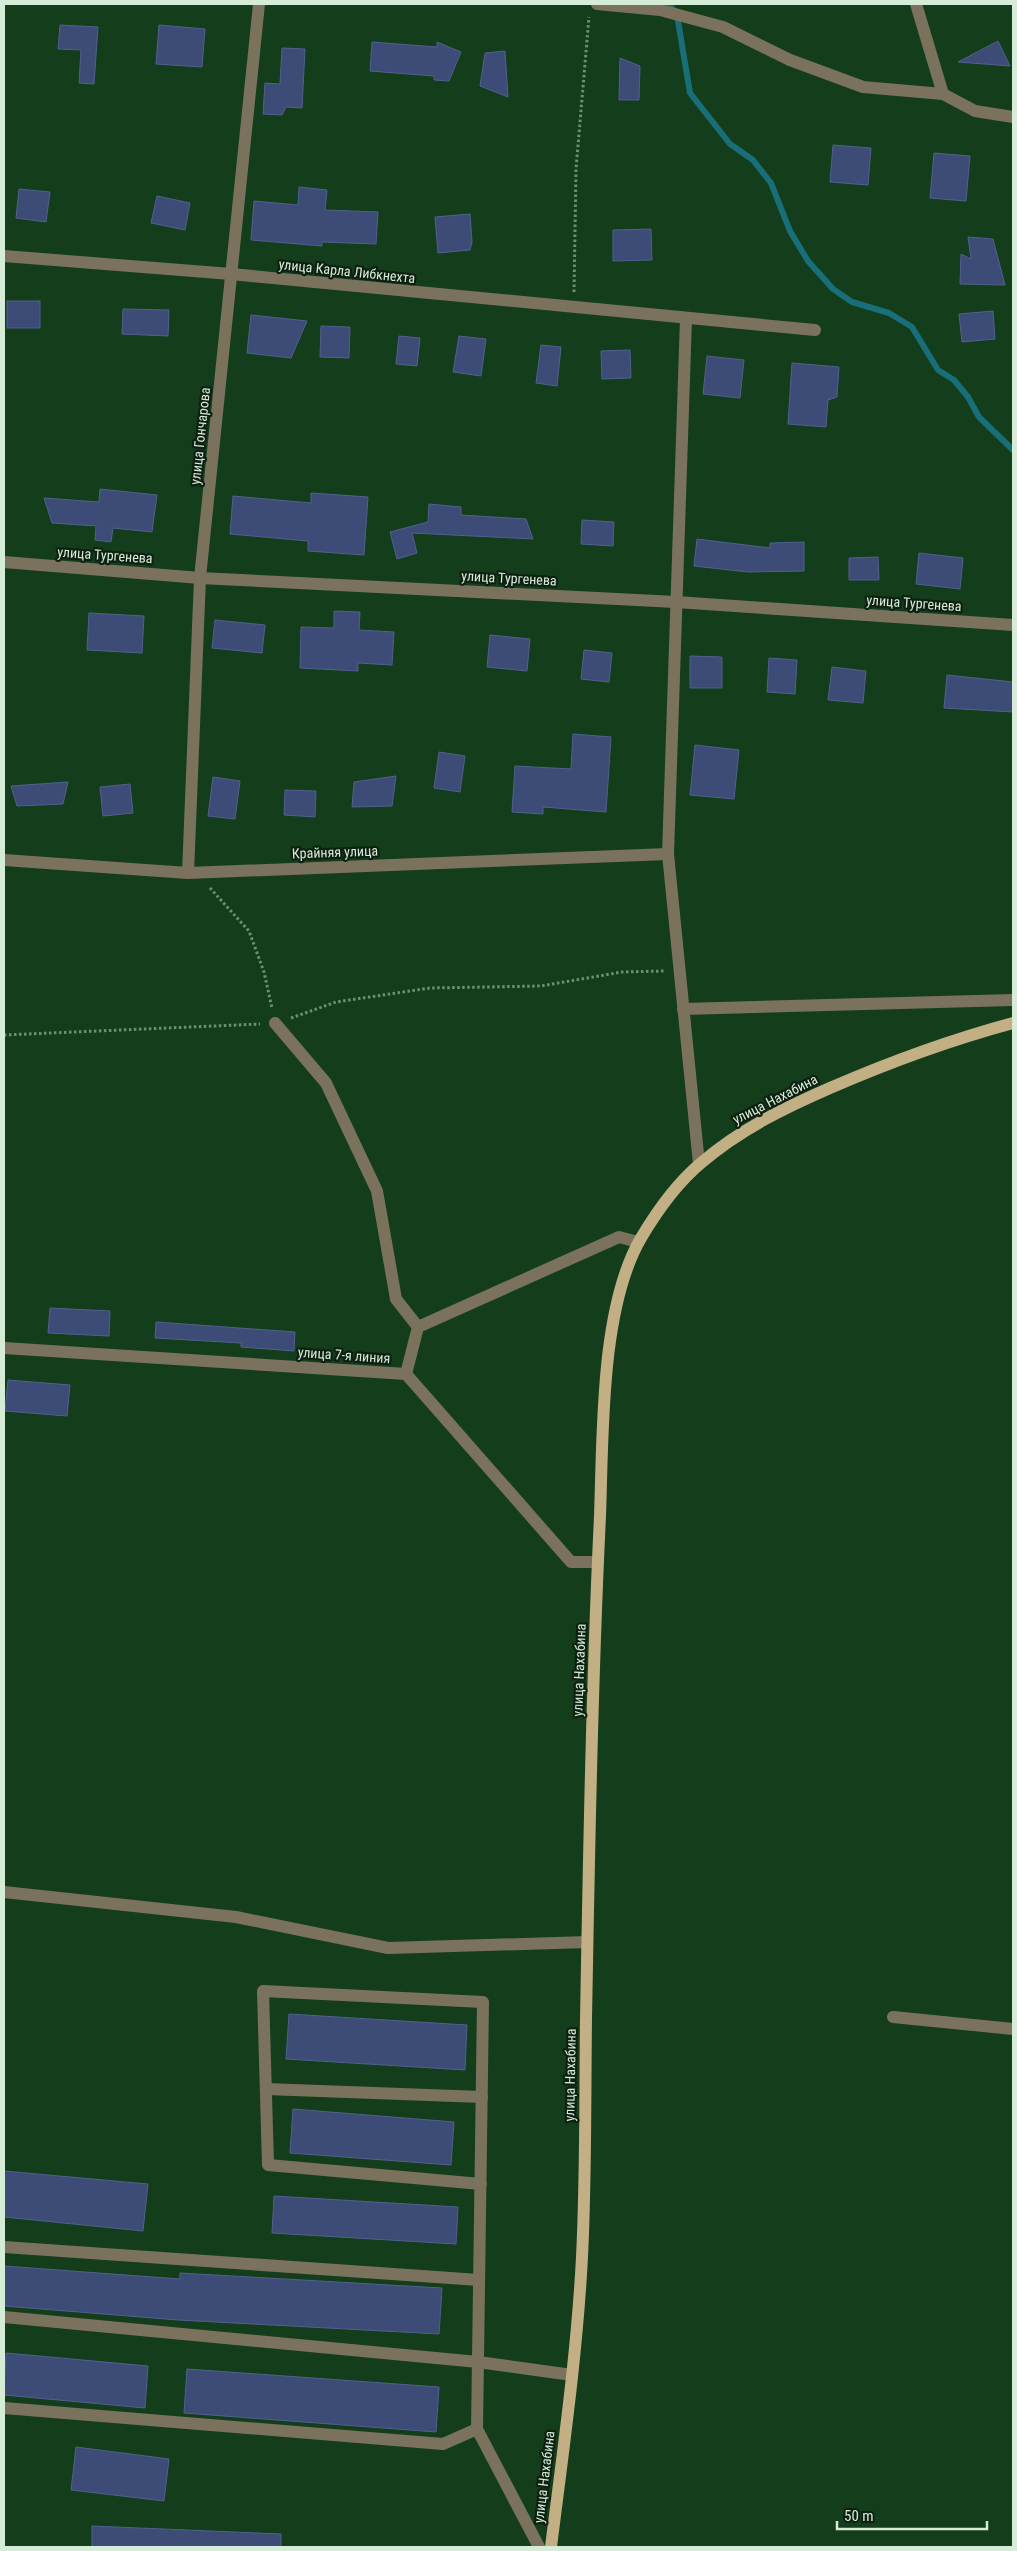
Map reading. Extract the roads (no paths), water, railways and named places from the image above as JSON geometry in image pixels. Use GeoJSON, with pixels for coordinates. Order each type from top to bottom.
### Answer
{"type":"FeatureCollection","features":[{"type":"Feature","properties":{"kind":"main road","name":"улица Нахабина"},"geometry":{"type":"LineString","coordinates":[[551,2547],[572,2375],[582,2257],[587,1942],[597,1562],[606,1376],[616,1309],[638,1242],[664,1202],[698,1164],[744,1130],[796,1103],[868,1072],[955,1040],[1013,1024]]}},
{"type":"Feature","properties":{"kind":"street","name":"улица Гончарова"},"geometry":{"type":"LineString","coordinates":[[188,873],[200,578],[258,4]]}},
{"type":"Feature","properties":{"kind":"street"},"geometry":{"type":"LineString","coordinates":[[916,4],[943,94]]}},
{"type":"Feature","properties":{"kind":"street"},"geometry":{"type":"LineString","coordinates":[[593,9],[660,10],[723,27],[790,60],[863,87],[943,94],[975,111],[1013,117]]}},
{"type":"Feature","properties":{"kind":"street","name":"улица Карла Либкнехта"},"geometry":{"type":"LineString","coordinates":[[4,256],[231,274],[816,330]]}},
{"type":"Feature","properties":{"kind":"street"},"geometry":{"type":"LineString","coordinates":[[686,319],[668,854],[698,1164]]}},
{"type":"Feature","properties":{"kind":"street","name":"улица Тургенева"},"geometry":{"type":"LineString","coordinates":[[4,562],[200,578],[676,602],[1013,625]]}},
{"type":"Feature","properties":{"kind":"street","name":"Крайняя улица"},"geometry":{"type":"LineString","coordinates":[[4,860],[188,873],[668,854]]}},
{"type":"Feature","properties":{"kind":"street"},"geometry":{"type":"LineString","coordinates":[[683,1009],[1013,1000]]}},
{"type":"Feature","properties":{"kind":"street"},"geometry":{"type":"LineString","coordinates":[[275,1023],[326,1083],[377,1191],[396,1298],[418,1327]]}},
{"type":"Feature","properties":{"kind":"street"},"geometry":{"type":"LineString","coordinates":[[418,1327],[619,1237],[638,1242]]}},
{"type":"Feature","properties":{"kind":"street"},"geometry":{"type":"LineString","coordinates":[[406,1374],[418,1327]]}},
{"type":"Feature","properties":{"kind":"street","name":"улица 7-я линия"},"geometry":{"type":"LineString","coordinates":[[4,1348],[406,1374],[571,1562],[597,1562]]}},
{"type":"Feature","properties":{"kind":"street"},"geometry":{"type":"LineString","coordinates":[[4,1892],[236,1917],[388,1948],[587,1942]]}},
{"type":"Feature","properties":{"kind":"street"},"geometry":{"type":"LineString","coordinates":[[481,2184],[268,2165],[262,1991],[483,2002],[481,2184],[477,2429],[539,2547]]}},
{"type":"Feature","properties":{"kind":"street"},"geometry":{"type":"LineString","coordinates":[[893,2017],[1013,2029]]}},
{"type":"Feature","properties":{"kind":"street"},"geometry":{"type":"LineString","coordinates":[[266,2090],[482,2097]]}},
{"type":"Feature","properties":{"kind":"street"},"geometry":{"type":"LineString","coordinates":[[4,2247],[479,2280]]}},
{"type":"Feature","properties":{"kind":"street"},"geometry":{"type":"LineString","coordinates":[[4,2317],[478,2362],[572,2375]]}},
{"type":"Feature","properties":{"kind":"street"},"geometry":{"type":"LineString","coordinates":[[4,2408],[443,2444],[477,2429]]}},
{"type":"Feature","properties":{"kind":"waterway"},"geometry":{"type":"LineString","coordinates":[[669,4],[677,15],[690,93],[730,144],[753,160],[771,183],[790,231],[808,261],[833,289],[852,302],[889,313],[912,327],[938,370],[954,380],[968,397],[979,417],[1013,450]]}}]}
